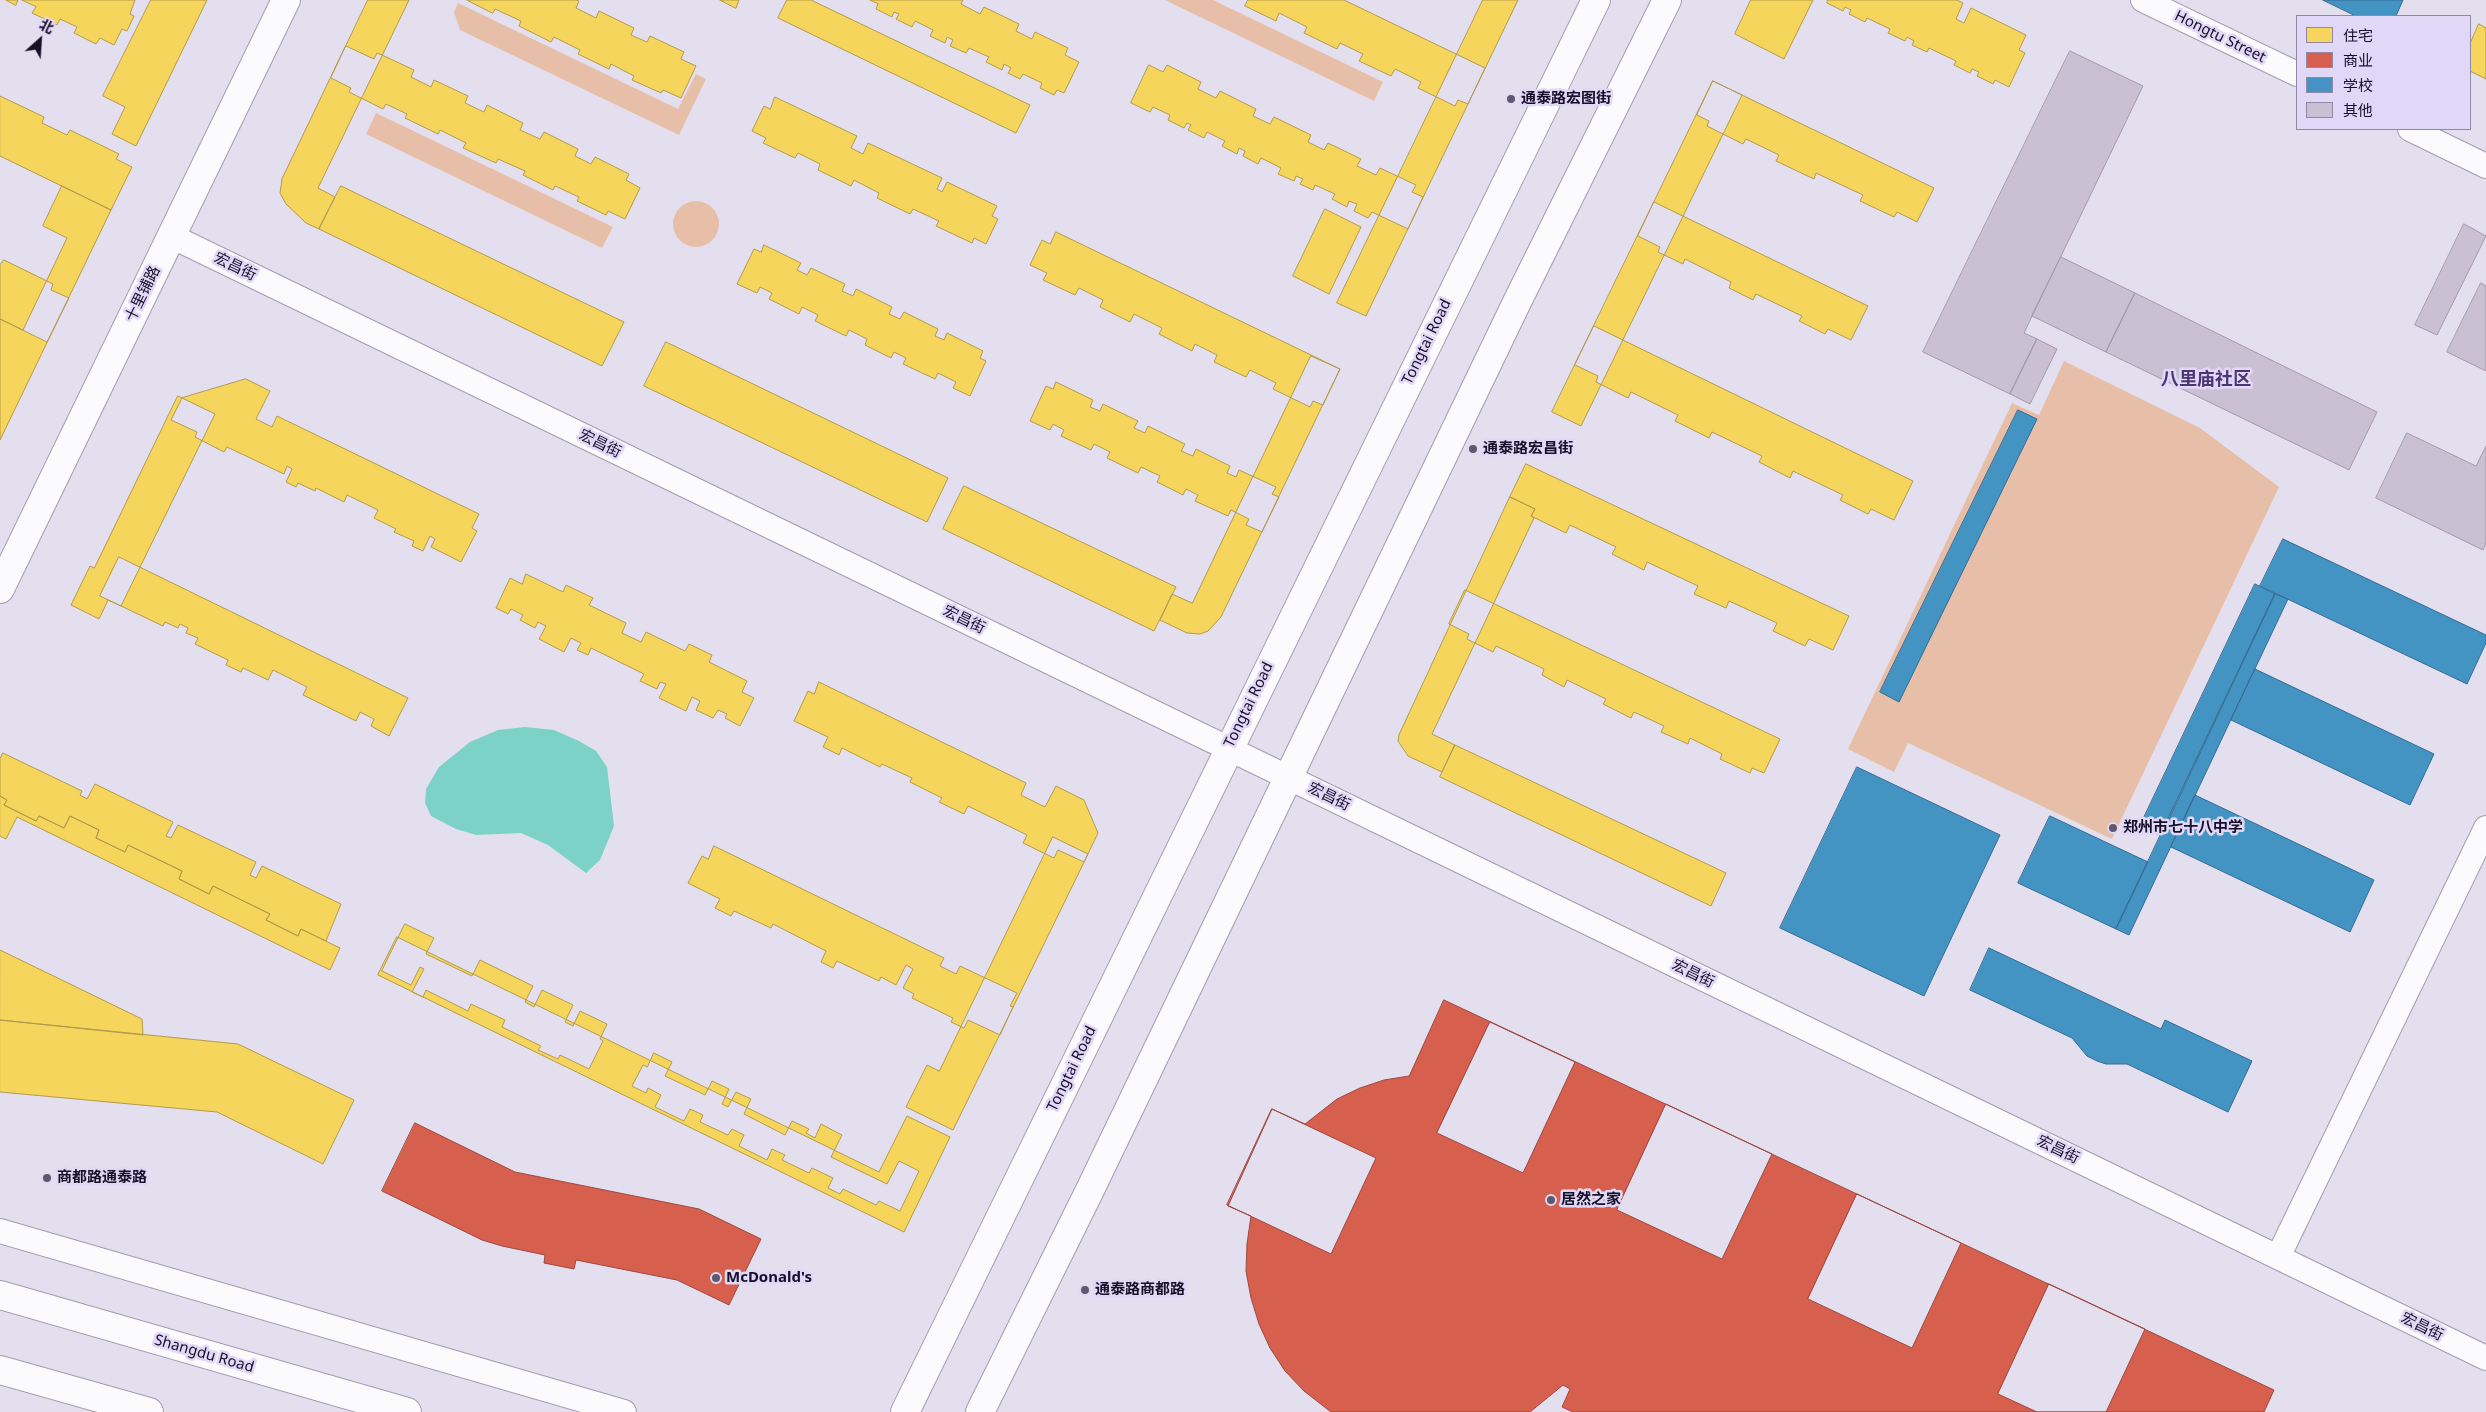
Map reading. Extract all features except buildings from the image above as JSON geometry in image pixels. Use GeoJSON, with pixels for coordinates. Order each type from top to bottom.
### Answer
{"type":"FeatureCollection","features":[{"type":"Feature","properties":{"kind":"street","name":"十里铺路"},"geometry":{"type":"LineString","coordinates":[[0,589],[286,0]]}},
{"type":"Feature","properties":{"kind":"street","name":"Tongtai Road"},"geometry":{"type":"LineString","coordinates":[[905,1412],[1228,748],[1596,0]]}},
{"type":"Feature","properties":{"kind":"street"},"geometry":{"type":"LineString","coordinates":[[980,1412],[1517,302],[1667,0]]}},
{"type":"Feature","properties":{"kind":"street","name":"Hongtu Street"},"geometry":{"type":"LineString","coordinates":[[2143,0],[2296,74]]}},
{"type":"Feature","properties":{"kind":"street"},"geometry":{"type":"LineString","coordinates":[[2412,130],[2486,166]]}},
{"type":"Feature","properties":{"kind":"street","name":"宏昌街"},"geometry":{"type":"LineString","coordinates":[[171,236],[2486,1358]]}},
{"type":"Feature","properties":{"kind":"street"},"geometry":{"type":"LineString","coordinates":[[2278,1257],[2486,828]]}},
{"type":"Feature","properties":{"kind":"street"},"geometry":{"type":"LineString","coordinates":[[0,1231],[624,1412]]}},
{"type":"Feature","properties":{"kind":"street","name":"Shangdu Road"},"geometry":{"type":"LineString","coordinates":[[0,1295],[407,1412]]}},
{"type":"Feature","properties":{"kind":"street"},"geometry":{"type":"LineString","coordinates":[[0,1370],[149,1412]]}},
{"type":"Feature","properties":{"kind":"shaded area"},"geometry":{"type":"Polygon","coordinates":[[[1165,0],[1213,0],[1383,82],[1374,101],[1165,0]]]}},
{"type":"Feature","properties":{"kind":"shaded area"},"geometry":{"type":"Polygon","coordinates":[[[458,3],[678,109],[696,74],[706,79],[679,135],[460,30],[454,12],[458,3]]]}},
{"type":"Feature","properties":{"kind":"shaded area"},"geometry":{"type":"Polygon","coordinates":[[[376,113],[613,227],[602,248],[366,134],[376,113]]]}},
{"type":"Feature","properties":{"kind":"shaded area"},"geometry":{"type":"Polygon","coordinates":[[[692,201],[700,201],[709,205],[715,211],[719,224],[715,237],[709,243],[700,247],[692,247],[683,243],[677,237],[673,228],[673,220],[677,211],[683,205],[692,201]]]}},
{"type":"Feature","properties":{"kind":"shaded area"},"geometry":{"type":"Polygon","coordinates":[[[2064,361],[2200,428],[2279,487],[2112,839],[1908,743],[1894,772],[1848,749],[2012,403],[2039,415],[2064,361]]]}},
{"type":"Feature","properties":{"kind":"shaded area"},"geometry":{"type":"Polygon","coordinates":[[[525,727],[554,730],[579,741],[596,751],[607,767],[614,826],[600,860],[586,873],[548,845],[521,833],[476,835],[456,829],[431,816],[425,803],[426,789],[439,767],[470,742],[498,730],[525,727]]]}},
{"type":"Feature","properties":{"kind":"place","name":"通泰路宏图街"},"geometry":{"type":"Point","coordinates":[1511,99]}},
{"type":"Feature","properties":{"kind":"place","name":"通泰路宏昌街"},"geometry":{"type":"Point","coordinates":[1473,449]}},
{"type":"Feature","properties":{"kind":"place","name":"郑州市七十八中学"},"geometry":{"type":"Point","coordinates":[2113,828]}},
{"type":"Feature","properties":{"kind":"place","name":"商都路通泰路"},"geometry":{"type":"Point","coordinates":[47,1178]}},
{"type":"Feature","properties":{"kind":"place","name":"居然之家"},"geometry":{"type":"Point","coordinates":[1551,1200]}},
{"type":"Feature","properties":{"kind":"place","name":"McDonald's"},"geometry":{"type":"Point","coordinates":[716,1278]}},
{"type":"Feature","properties":{"kind":"place","name":"通泰路商都路"},"geometry":{"type":"Point","coordinates":[1085,1290]}},
{"type":"Feature","properties":{"kind":"district","name":"八里庙社区"},"geometry":{"type":"Point","coordinates":[2206,380]}}]}
